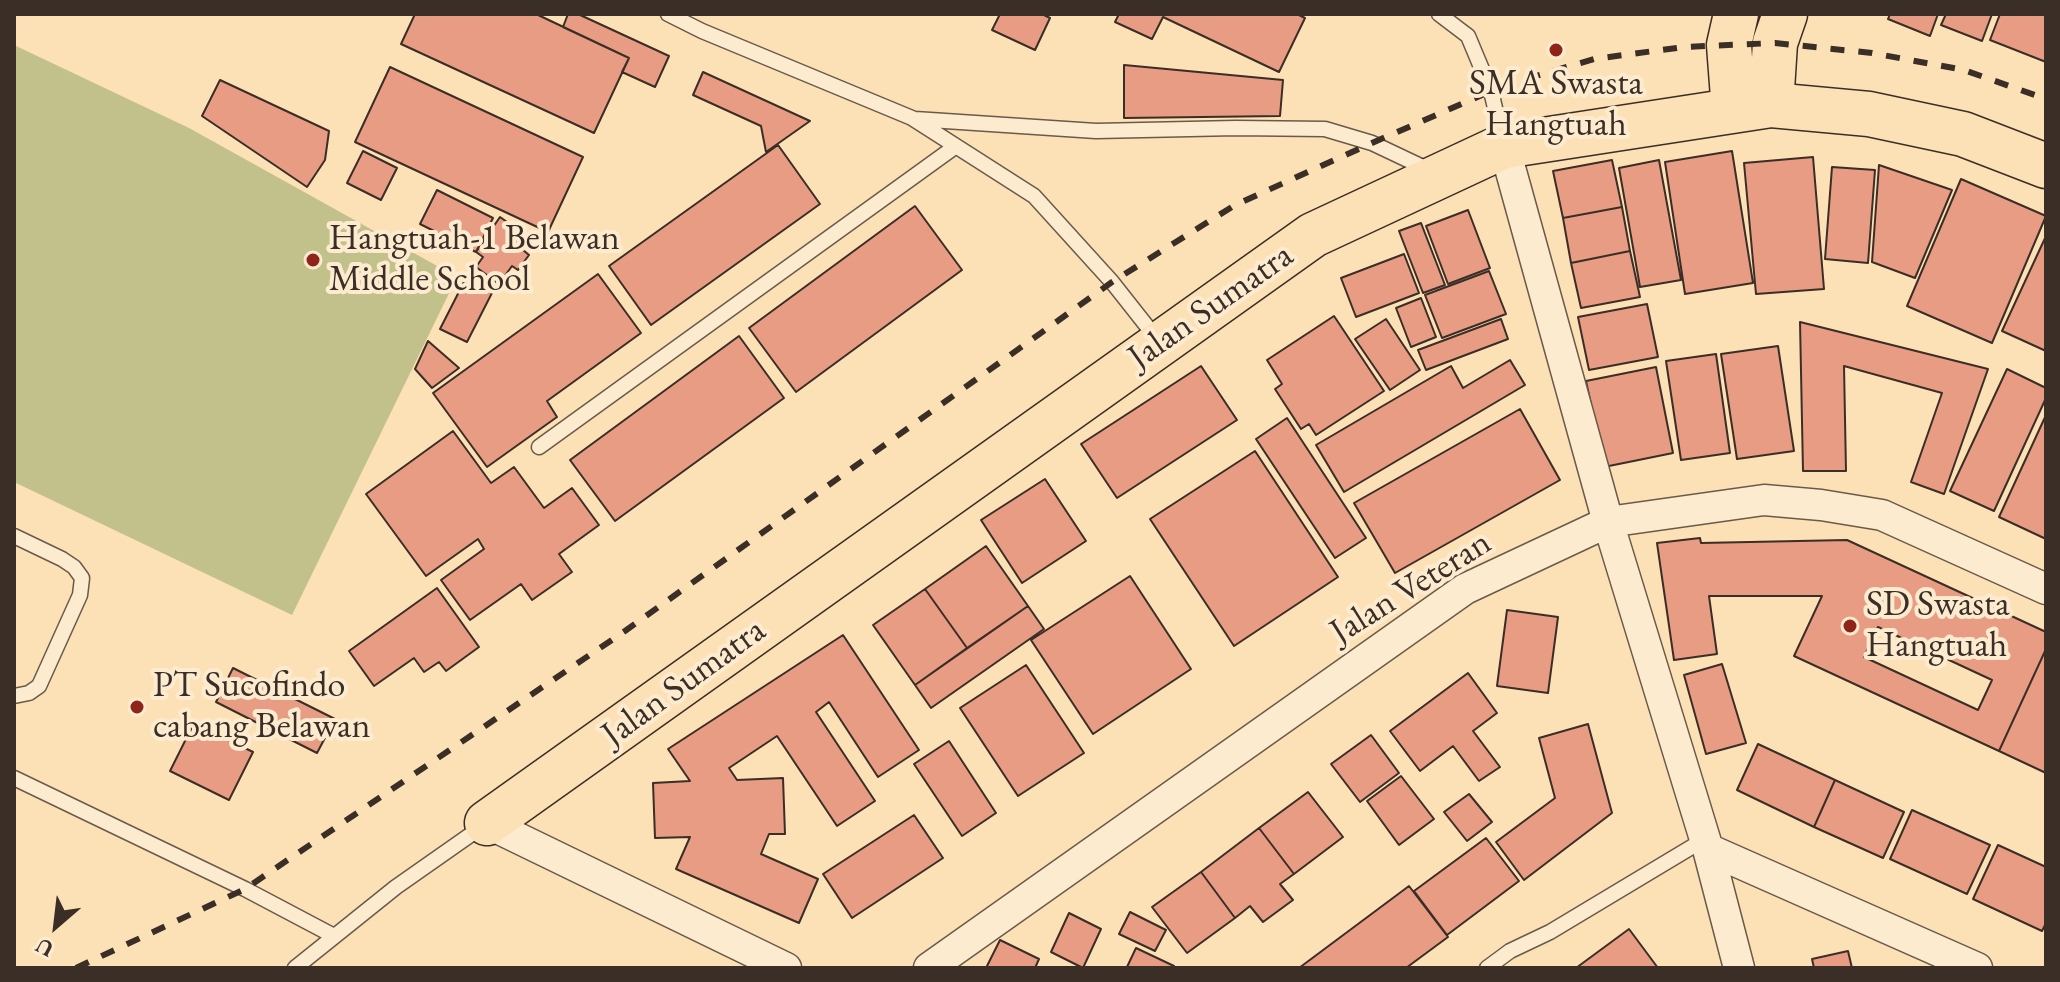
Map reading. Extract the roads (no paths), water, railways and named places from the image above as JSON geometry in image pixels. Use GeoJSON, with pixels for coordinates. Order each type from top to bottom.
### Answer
{"type":"FeatureCollection","features":[{"type":"Feature","properties":{"kind":"main road"},"geometry":{"type":"LineString","coordinates":[[1736,14],[1729,45],[1752,108]]}},
{"type":"Feature","properties":{"kind":"main road"},"geometry":{"type":"LineString","coordinates":[[1752,108],[1785,14]]}},
{"type":"Feature","properties":{"kind":"main road","name":"Jalan Sumatra"},"geometry":{"type":"LineString","coordinates":[[487,823],[1313,235],[1504,146],[1752,108],[1869,114],[1963,134],[2046,166]]}},
{"type":"Feature","properties":{"kind":"street"},"geometry":{"type":"LineString","coordinates":[[1504,146],[1608,522],[1706,844],[1739,968]]}},
{"type":"Feature","properties":{"kind":"street","name":"Jalan Veteran"},"geometry":{"type":"LineString","coordinates":[[929,968],[1465,589],[1608,522],[1764,500],[1821,505],[1882,515],[2046,589]]}},
{"type":"Feature","properties":{"kind":"street"},"geometry":{"type":"LineString","coordinates":[[487,823],[786,968]]}},
{"type":"Feature","properties":{"kind":"street"},"geometry":{"type":"LineString","coordinates":[[1706,844],[1977,968]]}},
{"type":"Feature","properties":{"kind":"lane"},"geometry":{"type":"LineString","coordinates":[[668,14],[912,118],[1034,196],[1112,282],[1160,343]]}},
{"type":"Feature","properties":{"kind":"lane"},"geometry":{"type":"LineString","coordinates":[[1439,14],[1468,36],[1491,91],[1504,146]]}},
{"type":"Feature","properties":{"kind":"lane"},"geometry":{"type":"LineString","coordinates":[[912,118],[1096,131],[1325,129],[1372,143],[1440,176]]}},
{"type":"Feature","properties":{"kind":"lane"},"geometry":{"type":"LineString","coordinates":[[539,447],[956,146]]}},
{"type":"Feature","properties":{"kind":"lane"},"geometry":{"type":"LineString","coordinates":[[14,536],[62,559],[74,567],[82,578],[80,595],[39,686],[29,693],[14,696]]}},
{"type":"Feature","properties":{"kind":"lane"},"geometry":{"type":"LineString","coordinates":[[14,778],[245,889],[334,936]]}},
{"type":"Feature","properties":{"kind":"lane"},"geometry":{"type":"LineString","coordinates":[[295,968],[396,887],[487,823]]}},
{"type":"Feature","properties":{"kind":"lane"},"geometry":{"type":"LineString","coordinates":[[1487,968],[1510,951],[1550,932],[1706,844]]}},
{"type":"Feature","properties":{"kind":"railway"},"geometry":{"type":"LineString","coordinates":[[76,968],[245,889],[625,631],[1112,282],[1235,205],[1372,143],[1505,85],[1594,59],[1684,47],[1775,43],[1872,53],[1964,70],[2046,99]]}},
{"type":"Feature","properties":{"kind":"place","name":"SMA Swasta Hangtuah"},"geometry":{"type":"Point","coordinates":[1556,50]}},
{"type":"Feature","properties":{"kind":"place","name":"Hangtuah-1 Belawan Middle School"},"geometry":{"type":"Point","coordinates":[313,260]}},
{"type":"Feature","properties":{"kind":"place","name":"SD Swasta Hangtuah"},"geometry":{"type":"Point","coordinates":[1850,626]}},
{"type":"Feature","properties":{"kind":"place","name":"PT Sucofindo cabang Belawan"},"geometry":{"type":"Point","coordinates":[137,707]}}]}
